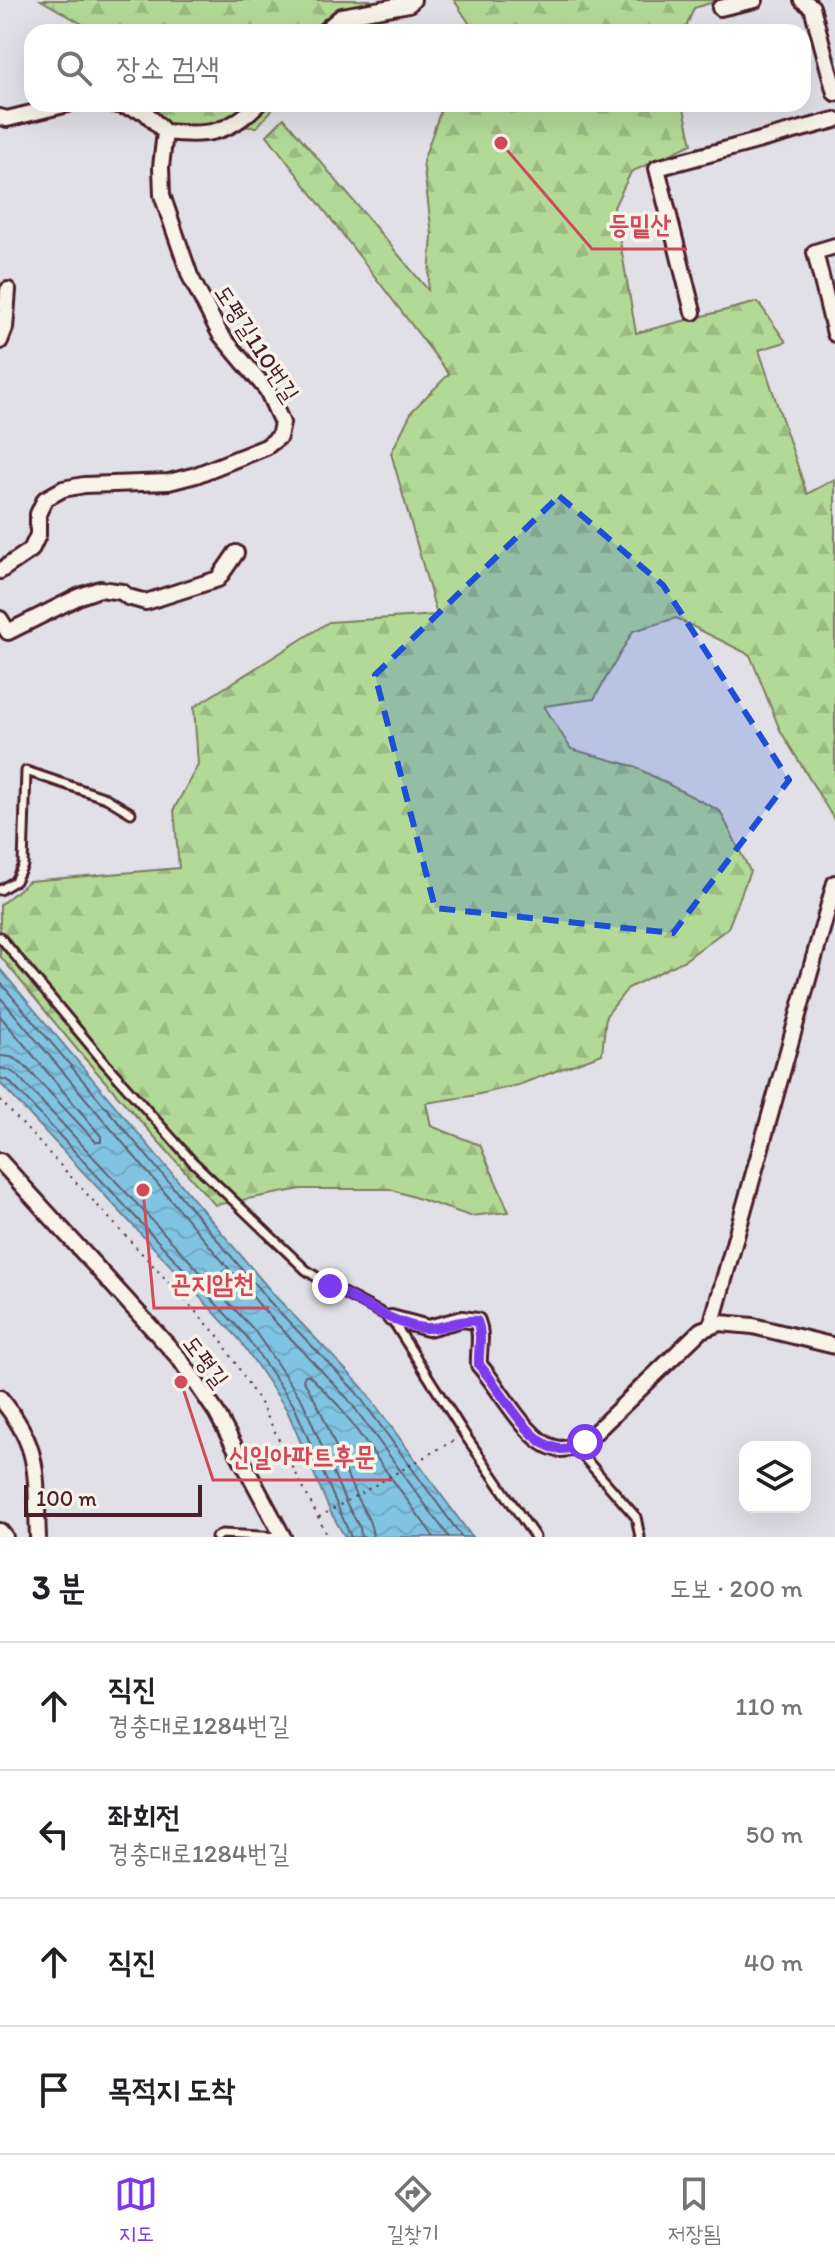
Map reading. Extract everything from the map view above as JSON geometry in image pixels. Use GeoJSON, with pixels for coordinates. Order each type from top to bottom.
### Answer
{"type":"FeatureCollection","features":[{"type":"Feature","properties":{"kind":"street"},"geometry":{"type":"LineString","coordinates":[[332,24],[342,16],[409,4],[413,0]]}},
{"type":"Feature","properties":{"kind":"street"},"geometry":{"type":"LineString","coordinates":[[720,8],[755,0]]}},
{"type":"Feature","properties":{"kind":"street"},"geometry":{"type":"LineString","coordinates":[[802,0],[812,7],[835,93]]}},
{"type":"Feature","properties":{"kind":"street"},"geometry":{"type":"LineString","coordinates":[[0,117],[7,119],[35,112]]}},
{"type":"Feature","properties":{"kind":"street"},"geometry":{"type":"LineString","coordinates":[[145,112],[165,132],[196,135],[218,133],[247,112]]}},
{"type":"Feature","properties":{"kind":"street"},"geometry":{"type":"LineString","coordinates":[[693,312],[657,168],[835,120]]}},
{"type":"Feature","properties":{"kind":"street","name":"도평길110번길"},"geometry":{"type":"LineString","coordinates":[[0,571],[31,550],[38,535],[38,514],[45,499],[63,489],[84,485],[169,482],[196,475],[266,447],[279,437],[282,423],[267,390],[220,334],[190,276],[162,195],[165,132]]}},
{"type":"Feature","properties":{"kind":"street"},"geometry":{"type":"LineString","coordinates":[[835,246],[815,252],[835,334]]}},
{"type":"Feature","properties":{"kind":"street"},"geometry":{"type":"LineString","coordinates":[[0,341],[5,328],[8,290]]}},
{"type":"Feature","properties":{"kind":"street"},"geometry":{"type":"LineString","coordinates":[[0,619],[8,632],[100,589],[122,592],[146,602],[218,579],[236,553]]}},
{"type":"Feature","properties":{"kind":"street"},"geometry":{"type":"LineString","coordinates":[[711,1326],[835,883]]}},
{"type":"Feature","properties":{"kind":"street","name":"도평길"},"geometry":{"type":"LineString","coordinates":[[0,1161],[179,1358],[216,1412],[283,1537]]}},
{"type":"Feature","properties":{"kind":"street"},"geometry":{"type":"LineString","coordinates":[[391,1318],[428,1328],[462,1319],[477,1321],[482,1332],[479,1365],[532,1434],[553,1448],[575,1447],[585,1442],[701,1330],[711,1326],[720,1323],[753,1326],[835,1346]]}},
{"type":"Feature","properties":{"kind":"street"},"geometry":{"type":"LineString","coordinates":[[0,1398],[19,1420],[32,1448],[38,1537]]}},
{"type":"Feature","properties":{"kind":"street"},"geometry":{"type":"LineString","coordinates":[[0,1531],[5,1537]]}},
{"type":"Feature","properties":{"kind":"lane"},"geometry":{"type":"LineString","coordinates":[[0,890],[15,881],[23,865],[26,771],[106,798],[131,813]]}},
{"type":"Feature","properties":{"kind":"lane"},"geometry":{"type":"LineString","coordinates":[[0,937],[192,1161],[306,1270],[391,1318],[465,1435],[535,1537]]}},
{"type":"Feature","properties":{"kind":"lane"},"geometry":{"type":"LineString","coordinates":[[575,1447],[636,1517],[640,1537]]}},
{"type":"Feature","properties":{"kind":"lane"},"geometry":{"type":"LineString","coordinates":[[216,1537],[222,1534],[283,1537]]}},
{"type":"Feature","properties":{"kind":"path"},"geometry":{"type":"LineString","coordinates":[[0,1100],[220,1338],[263,1408],[328,1537]]}},
{"type":"Feature","properties":{"kind":"path"},"geometry":{"type":"LineString","coordinates":[[318,1518],[465,1435]]}},
{"type":"Feature","properties":{"kind":"highlighted area"},"geometry":{"type":"Polygon","coordinates":[[[559,496],[663,585],[789,780],[673,933],[435,908],[375,675],[559,496]]]}},
{"type":"Feature","properties":{"kind":"green space"},"geometry":{"type":"Polygon","coordinates":[[[41,0],[370,0],[348,24],[82,24],[41,0]]]}},
{"type":"Feature","properties":{"kind":"green space"},"geometry":{"type":"Polygon","coordinates":[[[454,0],[720,0],[694,8],[687,24],[470,24],[454,0]]]}},
{"type":"Feature","properties":{"kind":"green space"},"geometry":{"type":"Polygon","coordinates":[[[143,112],[270,112],[257,127],[150,124],[143,112]]]}},
{"type":"Feature","properties":{"kind":"green space"},"geometry":{"type":"Polygon","coordinates":[[[440,112],[685,112],[692,144],[631,172],[614,207],[636,333],[758,302],[786,342],[759,350],[807,494],[835,479],[835,821],[780,730],[750,655],[676,618],[633,631],[594,699],[544,706],[571,749],[633,766],[720,811],[750,871],[728,928],[685,960],[628,988],[606,1016],[602,1054],[518,1085],[426,1103],[431,1126],[480,1145],[509,1212],[470,1216],[390,1189],[301,1189],[215,1205],[79,1052],[0,956],[0,905],[29,881],[179,868],[174,809],[198,765],[194,707],[329,622],[437,615],[391,453],[412,411],[449,374],[267,135],[284,118],[428,290],[432,235],[423,161],[440,112]]]}},
{"type":"Feature","properties":{"kind":"water"},"geometry":{"type":"Polygon","coordinates":[[[0,969],[275,1296],[362,1387],[472,1537],[345,1537],[330,1511],[287,1410],[240,1340],[0,1083],[0,969]]]}},
{"type":"Feature","properties":{"kind":"place","name":"등밑산"},"geometry":{"type":"Point","coordinates":[501,143]}},
{"type":"Feature","properties":{"kind":"place","name":"곤지암천"},"geometry":{"type":"Point","coordinates":[143,1190]}},
{"type":"Feature","properties":{"kind":"place","name":"신일아파트후문"},"geometry":{"type":"Point","coordinates":[181,1382]}},
{"type":"Feature","properties":{"kind":"route"},"geometry":{"type":"LineString","coordinates":[[330,1286],[391,1318],[428,1328],[462,1319],[477,1321],[482,1332],[479,1365],[532,1434],[553,1448],[571,1449],[585,1442]]}}]}
